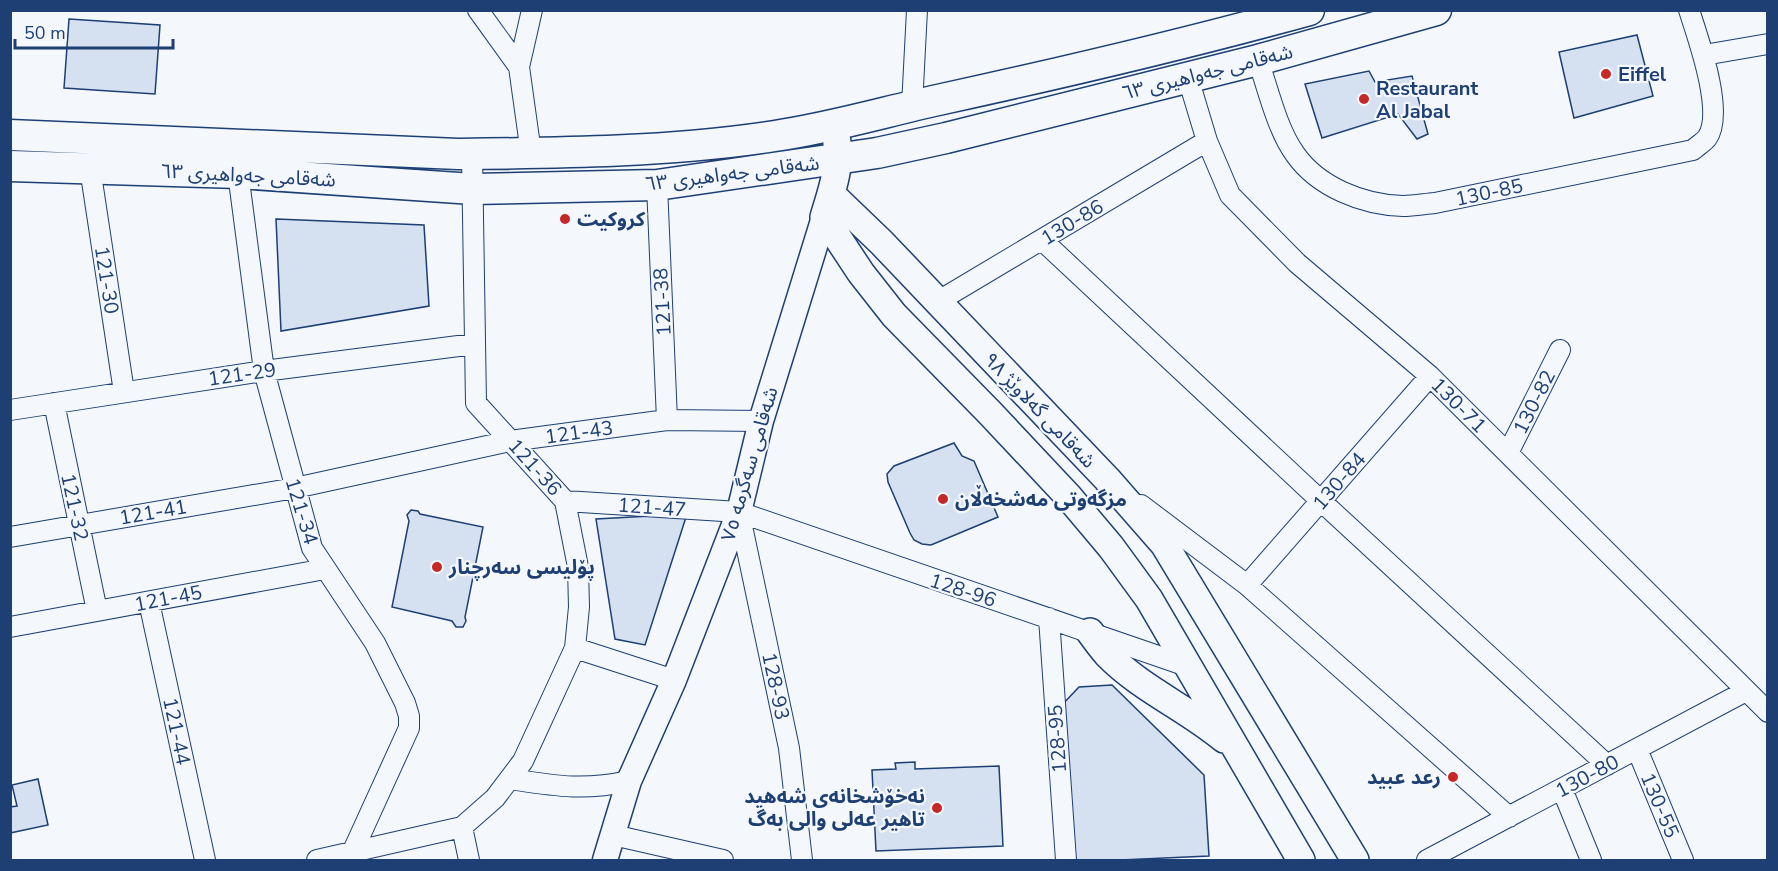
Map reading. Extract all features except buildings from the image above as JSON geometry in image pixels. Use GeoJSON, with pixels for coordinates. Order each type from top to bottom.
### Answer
{"type":"FeatureCollection","features":[{"type":"Feature","properties":{"kind":"main road","name":"شەقامی جەواهیری ٦٣"},"geometry":{"type":"LineString","coordinates":[[10,166],[238,172],[473,189],[657,185],[877,153],[946,138],[1258,60],[1436,10]]}},
{"type":"Feature","properties":{"kind":"main road","name":"شەقامی جەواهیری ٦٣"},"geometry":{"type":"LineString","coordinates":[[10,135],[472,154],[695,145],[773,137],[834,126],[1061,73],[1291,13]]}},
{"type":"Feature","properties":{"kind":"main road","name":"شەقامی سەگرمە ٧٥"},"geometry":{"type":"LineString","coordinates":[[828,206],[839,159],[834,126]]}},
{"type":"Feature","properties":{"kind":"main road","name":"شەقامی گەلاوێژ ٩٨"},"geometry":{"type":"LineString","coordinates":[[828,206],[882,243],[1107,479],[1164,544],[1355,861]]}},
{"type":"Feature","properties":{"kind":"main road","name":"شەقامی گەلاوێژ ٩٨"},"geometry":{"type":"LineString","coordinates":[[828,206],[875,292],[894,315],[1068,496],[1111,547],[1149,599],[1301,861]]}},
{"type":"Feature","properties":{"kind":"main road"},"geometry":{"type":"LineString","coordinates":[[991,414],[1017,387]]}},
{"type":"Feature","properties":{"kind":"main road"},"geometry":{"type":"LineString","coordinates":[[1090,632],[1126,671],[1206,724],[1239,754]]}},
{"type":"Feature","properties":{"kind":"main road"},"geometry":{"type":"LineString","coordinates":[[1188,666],[1226,648]]}},
{"type":"Feature","properties":{"kind":"street"},"geometry":{"type":"LineString","coordinates":[[478,10],[519,67]]}},
{"type":"Feature","properties":{"kind":"street"},"geometry":{"type":"LineString","coordinates":[[531,153],[519,67],[532,10]]}},
{"type":"Feature","properties":{"kind":"street"},"geometry":{"type":"LineString","coordinates":[[912,106],[917,10]]}},
{"type":"Feature","properties":{"kind":"street","name":"130-85"},"geometry":{"type":"LineString","coordinates":[[1258,60],[1278,120],[1294,153],[1313,174],[1343,192],[1372,202],[1403,206],[1435,203],[1693,150],[1707,138],[1715,118],[1704,55],[1689,10]]}},
{"type":"Feature","properties":{"kind":"street"},"geometry":{"type":"LineString","coordinates":[[1704,55],[1767,44]]}},
{"type":"Feature","properties":{"kind":"street","name":"130-71"},"geometry":{"type":"LineString","coordinates":[[1188,78],[1207,141],[1230,195],[1298,263],[1430,376],[1767,710]]}},
{"type":"Feature","properties":{"kind":"street","name":"130-86"},"geometry":{"type":"LineString","coordinates":[[937,302],[1207,141]]}},
{"type":"Feature","properties":{"kind":"street","name":"121-36"},"geometry":{"type":"LineString","coordinates":[[462,827],[495,798],[523,761],[574,648],[579,607],[578,567],[565,501],[476,403],[472,154]]}},
{"type":"Feature","properties":{"kind":"street","name":"121-30"},"geometry":{"type":"LineString","coordinates":[[90,168],[124,392]]}},
{"type":"Feature","properties":{"kind":"street","name":"121-34"},"geometry":{"type":"LineString","coordinates":[[238,172],[264,371],[312,548],[375,643],[409,716],[409,728],[352,853]]}},
{"type":"Feature","properties":{"kind":"street","name":"121-38"},"geometry":{"type":"LineString","coordinates":[[657,185],[668,420]]}},
{"type":"Feature","properties":{"kind":"street","name":"شەقامی سەگرمە ٧٥"},"geometry":{"type":"LineString","coordinates":[[605,861],[629,781],[674,680],[739,512],[761,421],[828,206]]}},
{"type":"Feature","properties":{"kind":"street"},"geometry":{"type":"LineString","coordinates":[[1042,240],[1607,765]]}},
{"type":"Feature","properties":{"kind":"street","name":"121-29"},"geometry":{"type":"LineString","coordinates":[[10,410],[264,371],[474,344]]}},
{"type":"Feature","properties":{"kind":"street","name":"130-82"},"geometry":{"type":"LineString","coordinates":[[1508,453],[1560,350]]}},
{"type":"Feature","properties":{"kind":"street","name":"130-84"},"geometry":{"type":"LineString","coordinates":[[1247,585],[1430,376]]}},
{"type":"Feature","properties":{"kind":"street","name":"121-32"},"geometry":{"type":"LineString","coordinates":[[54,403],[97,611]]}},
{"type":"Feature","properties":{"kind":"street","name":"121-43"},"geometry":{"type":"LineString","coordinates":[[294,488],[510,441],[668,420],[761,421]]}},
{"type":"Feature","properties":{"kind":"street"},"geometry":{"type":"LineString","coordinates":[[1107,479],[1247,585],[1509,817]]}},
{"type":"Feature","properties":{"kind":"street","name":"121-41"},"geometry":{"type":"LineString","coordinates":[[10,537],[294,488]]}},
{"type":"Feature","properties":{"kind":"street","name":"121-47"},"geometry":{"type":"LineString","coordinates":[[565,501],[739,512]]}},
{"type":"Feature","properties":{"kind":"street","name":"128-96"},"geometry":{"type":"LineString","coordinates":[[739,512],[1188,666]]}},
{"type":"Feature","properties":{"kind":"street","name":"128-93"},"geometry":{"type":"LineString","coordinates":[[739,512],[789,748],[802,861]]}},
{"type":"Feature","properties":{"kind":"street","name":"121-45"},"geometry":{"type":"LineString","coordinates":[[10,627],[325,569]]}},
{"type":"Feature","properties":{"kind":"street","name":"121-44"},"geometry":{"type":"LineString","coordinates":[[149,602],[205,861]]}},
{"type":"Feature","properties":{"kind":"street","name":"128-95"},"geometry":{"type":"LineString","coordinates":[[1049,618],[1066,861]]}},
{"type":"Feature","properties":{"kind":"street"},"geometry":{"type":"LineString","coordinates":[[574,648],[674,680]]}},
{"type":"Feature","properties":{"kind":"street","name":"130-80"},"geometry":{"type":"LineString","coordinates":[[1427,861],[1746,691]]}},
{"type":"Feature","properties":{"kind":"street","name":"130-55"},"geometry":{"type":"LineString","coordinates":[[1637,749],[1683,861]]}},
{"type":"Feature","properties":{"kind":"street"},"geometry":{"type":"LineString","coordinates":[[510,779],[584,788],[629,781]]}},
{"type":"Feature","properties":{"kind":"street"},"geometry":{"type":"LineString","coordinates":[[1562,789],[1591,861]]}},
{"type":"Feature","properties":{"kind":"street"},"geometry":{"type":"LineString","coordinates":[[317,861],[462,827],[469,861]]}},
{"type":"Feature","properties":{"kind":"street"},"geometry":{"type":"LineString","coordinates":[[613,835],[723,861]]}},
{"type":"Feature","properties":{"kind":"place","name":"Eiffel"},"geometry":{"type":"Point","coordinates":[1606,74]}},
{"type":"Feature","properties":{"kind":"place","name":"Restaurant Al Jabal"},"geometry":{"type":"Point","coordinates":[1364,99]}},
{"type":"Feature","properties":{"kind":"place","name":"كروكيت"},"geometry":{"type":"Point","coordinates":[565,219]}},
{"type":"Feature","properties":{"kind":"place","name":"مزگەوتی مەشخەڵان"},"geometry":{"type":"Point","coordinates":[943,499]}},
{"type":"Feature","properties":{"kind":"place","name":"پۆلیسی سەرچنار"},"geometry":{"type":"Point","coordinates":[437,567]}},
{"type":"Feature","properties":{"kind":"place","name":"رعد عبيد"},"geometry":{"type":"Point","coordinates":[1453,777]}},
{"type":"Feature","properties":{"kind":"place","name":"نەخۆشخانەی شەهید تاهیر عەلی والی بەگ"},"geometry":{"type":"Point","coordinates":[937,808]}}]}
